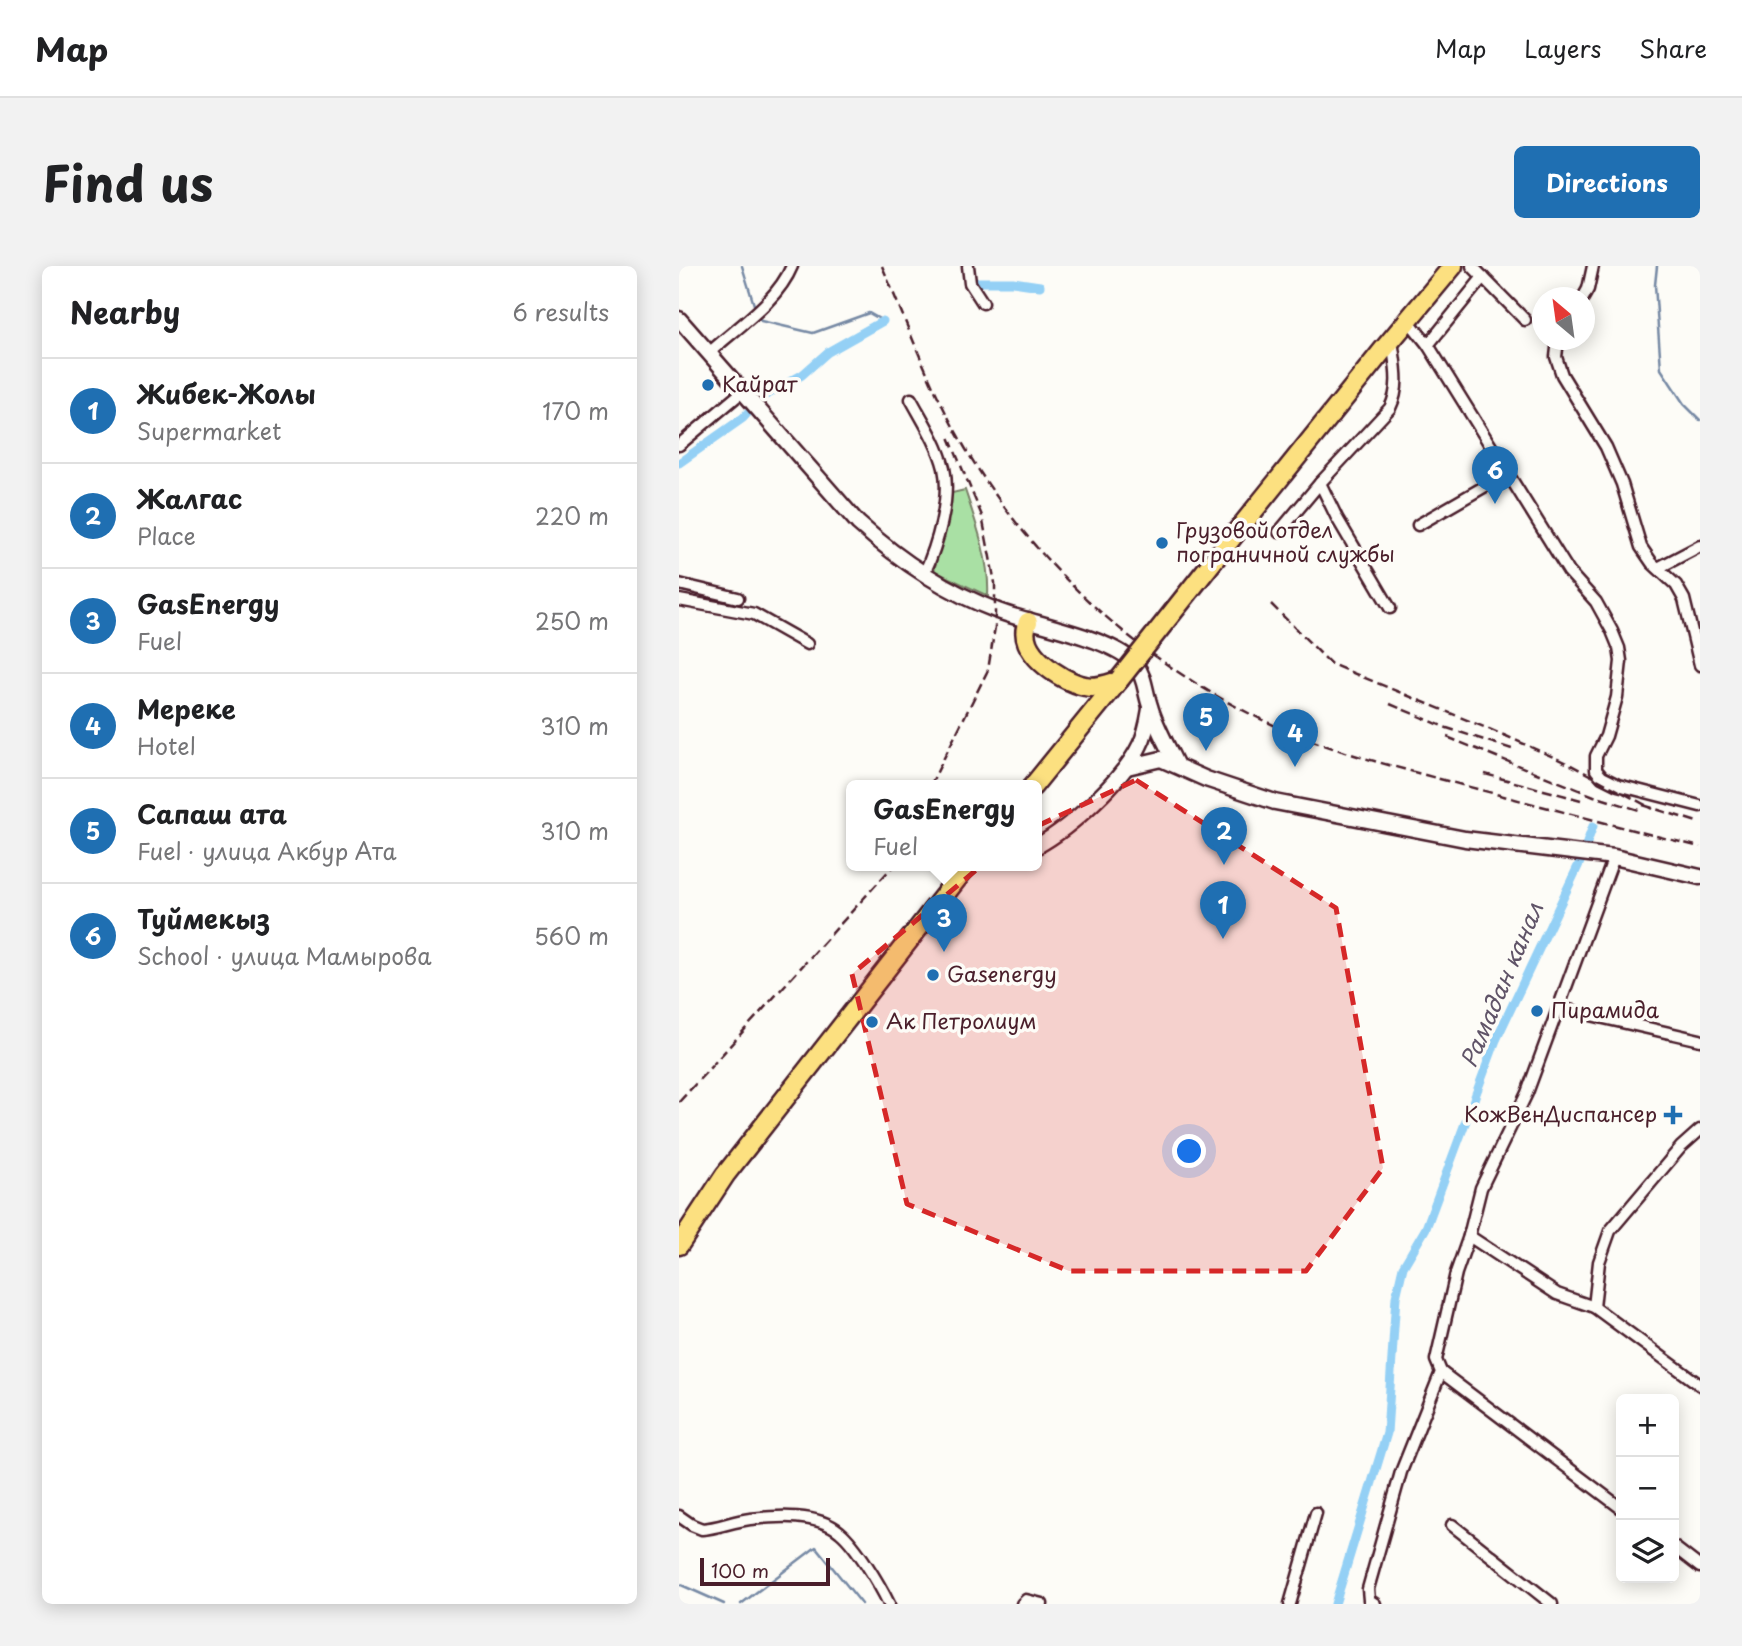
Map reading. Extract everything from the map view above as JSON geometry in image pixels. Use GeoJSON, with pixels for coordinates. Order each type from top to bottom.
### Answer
{"type":"FeatureCollection","features":[{"type":"Feature","properties":{"kind":"highway"},"geometry":{"type":"LineString","coordinates":[[1038,780],[1453,266]]}},
{"type":"Feature","properties":{"kind":"highway"},"geometry":{"type":"LineString","coordinates":[[1028,622],[1024,631],[1025,640],[1036,656],[1059,674],[1090,687],[1119,680]]}},
{"type":"Feature","properties":{"kind":"highway"},"geometry":{"type":"LineString","coordinates":[[679,1245],[725,1175],[963,871]]}},
{"type":"Feature","properties":{"kind":"main road"},"geometry":{"type":"LineString","coordinates":[[679,319],[858,523],[880,543],[924,574],[995,610],[1107,646],[1136,665],[1145,682],[1150,707],[1176,764]]}},
{"type":"Feature","properties":{"kind":"main road"},"geometry":{"type":"LineString","coordinates":[[1044,836],[1093,803],[1127,767],[1141,744],[1150,707]]}},
{"type":"Feature","properties":{"kind":"main road"},"geometry":{"type":"LineString","coordinates":[[1127,767],[1143,761],[1161,759],[1206,779],[1275,802],[1465,839],[1593,853],[1700,877]]}},
{"type":"Feature","properties":{"kind":"street"},"geometry":{"type":"LineString","coordinates":[[709,353],[735,328],[755,316],[792,266]]}},
{"type":"Feature","properties":{"kind":"street"},"geometry":{"type":"LineString","coordinates":[[968,266],[971,283],[983,303]]}},
{"type":"Feature","properties":{"kind":"street"},"geometry":{"type":"LineString","coordinates":[[1472,266],[1525,320]]}},
{"type":"Feature","properties":{"kind":"street"},"geometry":{"type":"LineString","coordinates":[[1586,287],[1593,266]]}},
{"type":"Feature","properties":{"kind":"street"},"geometry":{"type":"LineString","coordinates":[[1428,345],[1483,277]]}},
{"type":"Feature","properties":{"kind":"street"},"geometry":{"type":"LineString","coordinates":[[1408,320],[1428,345],[1569,572],[1595,602],[1619,649],[1621,677],[1618,697],[1606,736],[1596,756],[1596,770],[1602,777],[1618,785],[1700,806]]}},
{"type":"Feature","properties":{"kind":"street"},"geometry":{"type":"LineString","coordinates":[[1279,532],[1320,483],[1390,408],[1397,394],[1392,339]]}},
{"type":"Feature","properties":{"kind":"street"},"geometry":{"type":"LineString","coordinates":[[1557,350],[1556,357],[1562,375],[1606,447],[1622,484],[1641,547],[1647,558],[1681,592],[1696,623],[1700,665]]}},
{"type":"Feature","properties":{"kind":"street"},"geometry":{"type":"LineString","coordinates":[[679,445],[742,392]]}},
{"type":"Feature","properties":{"kind":"street"},"geometry":{"type":"LineString","coordinates":[[911,399],[935,445],[944,470],[945,500],[933,553],[924,574]]}},
{"type":"Feature","properties":{"kind":"street"},"geometry":{"type":"LineString","coordinates":[[1418,525],[1508,473]]}},
{"type":"Feature","properties":{"kind":"street"},"geometry":{"type":"LineString","coordinates":[[1320,483],[1390,608]]}},
{"type":"Feature","properties":{"kind":"street"},"geometry":{"type":"LineString","coordinates":[[1658,568],[1700,546]]}},
{"type":"Feature","properties":{"kind":"street"},"geometry":{"type":"LineString","coordinates":[[679,584],[739,598]]}},
{"type":"Feature","properties":{"kind":"street"},"geometry":{"type":"LineString","coordinates":[[679,600],[754,614],[807,644]]}},
{"type":"Feature","properties":{"kind":"street"},"geometry":{"type":"LineString","coordinates":[[1614,857],[1527,1093],[1481,1188],[1456,1273],[1436,1360],[1441,1372],[1616,1504]]}},
{"type":"Feature","properties":{"kind":"street"},"geometry":{"type":"LineString","coordinates":[[1560,1008],[1700,1040]]}},
{"type":"Feature","properties":{"kind":"street"},"geometry":{"type":"LineString","coordinates":[[1594,1307],[1599,1262],[1610,1231],[1681,1147],[1700,1130]]}},
{"type":"Feature","properties":{"kind":"street"},"geometry":{"type":"LineString","coordinates":[[1469,1236],[1557,1294],[1594,1307],[1700,1385]]}},
{"type":"Feature","properties":{"kind":"street"},"geometry":{"type":"LineString","coordinates":[[1375,1604],[1369,1600],[1368,1589],[1401,1472],[1441,1372]]}},
{"type":"Feature","properties":{"kind":"street"},"geometry":{"type":"LineString","coordinates":[[1290,1604],[1316,1513]]}},
{"type":"Feature","properties":{"kind":"street"},"geometry":{"type":"LineString","coordinates":[[679,1516],[702,1528],[771,1517],[824,1523],[840,1531],[862,1559],[889,1604]]}},
{"type":"Feature","properties":{"kind":"street"},"geometry":{"type":"LineString","coordinates":[[1452,1525],[1552,1604]]}},
{"type":"Feature","properties":{"kind":"street"},"geometry":{"type":"LineString","coordinates":[[1679,1552],[1700,1567]]}},
{"type":"Feature","properties":{"kind":"street"},"geometry":{"type":"LineString","coordinates":[[1021,1604],[1026,1600],[1042,1604]]}},
{"type":"Feature","properties":{"kind":"highlighted area"},"geometry":{"type":"Polygon","coordinates":[[[1136,780],[1336,908],[1383,1168],[1306,1271],[1069,1271],[907,1204],[852,974],[1018,835],[1136,780]]]}},
{"type":"Feature","properties":{"kind":"green space"},"geometry":{"type":"Polygon","coordinates":[[[965,490],[985,556],[988,596],[934,571],[952,493],[965,490]]]}},
{"type":"Feature","properties":{"kind":"waterway"},"geometry":{"type":"LineString","coordinates":[[742,266],[755,308]]}},
{"type":"Feature","properties":{"kind":"waterway"},"geometry":{"type":"LineString","coordinates":[[1657,266],[1655,285],[1661,369],[1684,404],[1700,420]]}},
{"type":"Feature","properties":{"kind":"waterway"},"geometry":{"type":"LineString","coordinates":[[979,282],[1013,282],[1040,286]]}},
{"type":"Feature","properties":{"kind":"waterway"},"geometry":{"type":"LineString","coordinates":[[758,314],[761,321],[813,333],[869,313],[883,321]]}},
{"type":"Feature","properties":{"kind":"waterway"},"geometry":{"type":"LineString","coordinates":[[679,463],[743,418],[762,397],[802,375],[828,352],[883,321]]}},
{"type":"Feature","properties":{"kind":"waterway","name":"Рамадан канал"},"geometry":{"type":"LineString","coordinates":[[1335,1604],[1387,1433],[1396,1297],[1403,1267],[1426,1228],[1496,1040],[1580,862],[1593,826]]}},
{"type":"Feature","properties":{"kind":"waterway"},"geometry":{"type":"LineString","coordinates":[[741,1604],[816,1547],[862,1604]]}},
{"type":"Feature","properties":{"kind":"waterway"},"geometry":{"type":"LineString","coordinates":[[679,1584],[724,1604]]}},
{"type":"Feature","properties":{"kind":"railway"},"geometry":{"type":"LineString","coordinates":[[882,266],[941,403],[993,491],[1025,533],[1061,573],[1099,611],[1141,645],[1230,704],[1323,745],[1700,847]]}},
{"type":"Feature","properties":{"kind":"railway"},"geometry":{"type":"LineString","coordinates":[[933,780],[988,670],[995,627],[995,583],[982,516],[949,437]]}},
{"type":"Feature","properties":{"kind":"railway"},"geometry":{"type":"LineString","coordinates":[[1271,604],[1331,664],[1569,764],[1653,809]]}},
{"type":"Feature","properties":{"kind":"railway"},"geometry":{"type":"LineString","coordinates":[[1390,704],[1447,728],[1515,750]]}},
{"type":"Feature","properties":{"kind":"railway"},"geometry":{"type":"LineString","coordinates":[[1447,737],[1594,796],[1639,810]]}},
{"type":"Feature","properties":{"kind":"railway"},"geometry":{"type":"LineString","coordinates":[[1485,774],[1581,800]]}},
{"type":"Feature","properties":{"kind":"railway"},"geometry":{"type":"LineString","coordinates":[[1643,805],[1700,823]]}},
{"type":"Feature","properties":{"kind":"railway"},"geometry":{"type":"LineString","coordinates":[[679,1102],[888,871]]}},
{"type":"Feature","properties":{"kind":"place","name":"Кайрат"},"geometry":{"type":"Point","coordinates":[708,385]}},
{"type":"Feature","properties":{"kind":"place","name":"Туймекыз"},"geometry":{"type":"Point","coordinates":[1495,504]}},
{"type":"Feature","properties":{"kind":"place","name":"Грузовой отдел пограничной службы"},"geometry":{"type":"Point","coordinates":[1162,543]}},
{"type":"Feature","properties":{"kind":"place","name":"Сапаш ата"},"geometry":{"type":"Point","coordinates":[1206,751]}},
{"type":"Feature","properties":{"kind":"place","name":"Мереке"},"geometry":{"type":"Point","coordinates":[1295,767]}},
{"type":"Feature","properties":{"kind":"place","name":"Жалгас"},"geometry":{"type":"Point","coordinates":[1224,865]}},
{"type":"Feature","properties":{"kind":"place","name":"Жибек-Жолы"},"geometry":{"type":"Point","coordinates":[1223,939]}},
{"type":"Feature","properties":{"kind":"place","name":"GasEnergy"},"geometry":{"type":"Point","coordinates":[944,952]}},
{"type":"Feature","properties":{"kind":"place","name":"Gasenergy"},"geometry":{"type":"Point","coordinates":[933,975]}},
{"type":"Feature","properties":{"kind":"place","name":"Пирамида"},"geometry":{"type":"Point","coordinates":[1537,1011]}},
{"type":"Feature","properties":{"kind":"place","name":"Ак Петролиум"},"geometry":{"type":"Point","coordinates":[872,1022]}},
{"type":"Feature","properties":{"kind":"place","name":"КожВенДиспансер"},"geometry":{"type":"Point","coordinates":[1673,1115]}}]}
